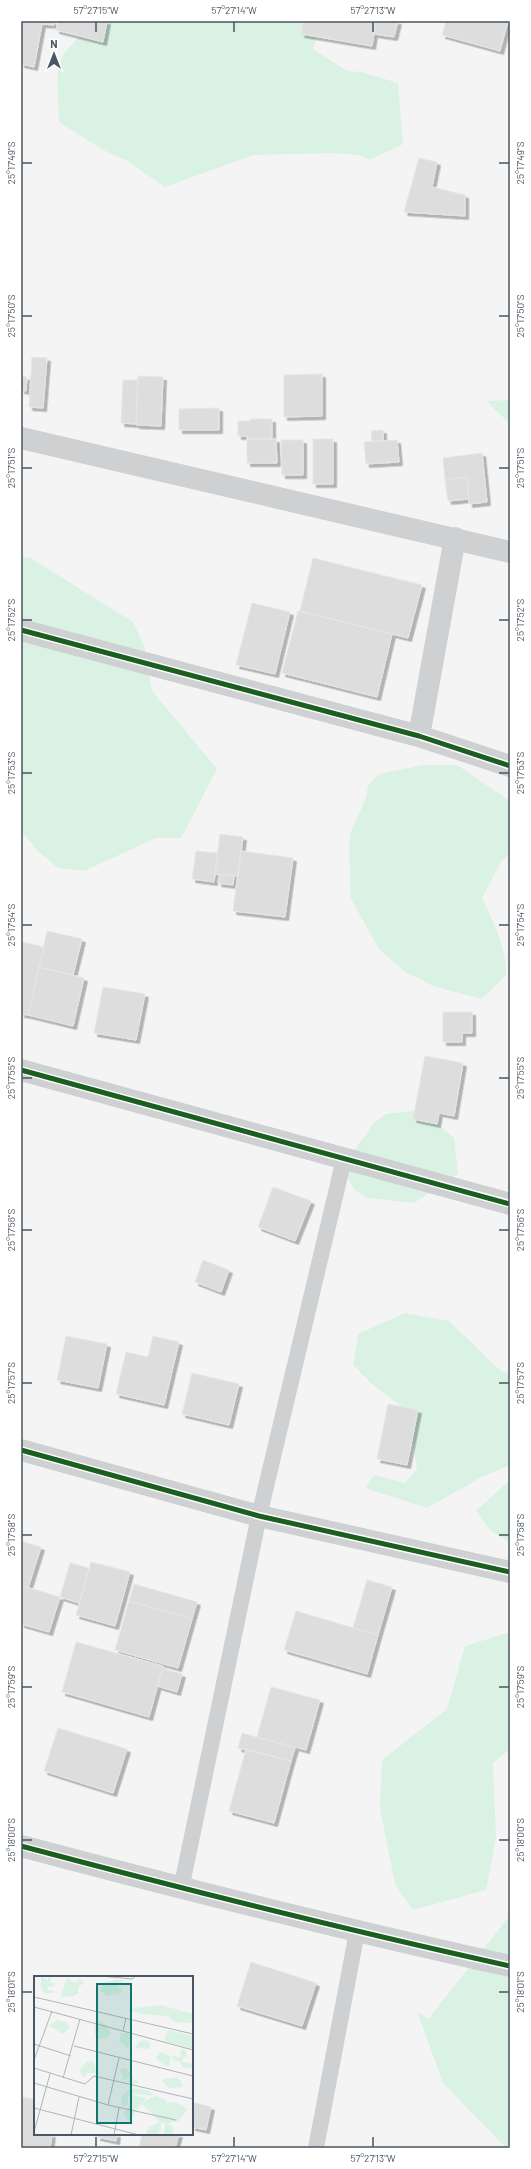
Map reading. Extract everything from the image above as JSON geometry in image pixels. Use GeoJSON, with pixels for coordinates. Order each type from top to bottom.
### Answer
{"type":"FeatureCollection","features":[{"type":"Feature","properties":{"kind":"street"},"geometry":{"type":"LineString","coordinates":[[21,438],[510,552]]}},
{"type":"Feature","properties":{"kind":"street"},"geometry":{"type":"LineString","coordinates":[[419,736],[455,538]]}},
{"type":"Feature","properties":{"kind":"street"},"geometry":{"type":"LineString","coordinates":[[21,630],[419,736],[510,766]]}},
{"type":"Feature","properties":{"kind":"street"},"geometry":{"type":"LineString","coordinates":[[21,1070],[510,1204]]}},
{"type":"Feature","properties":{"kind":"street"},"geometry":{"type":"LineString","coordinates":[[21,1450],[259,1516],[510,1572]]}},
{"type":"Feature","properties":{"kind":"street"},"geometry":{"type":"LineString","coordinates":[[21,1846],[182,1889],[357,1932],[510,1966]]}},
{"type":"Feature","properties":{"kind":"lane"},"geometry":{"type":"LineString","coordinates":[[182,1889],[259,1516],[344,1159]]}},
{"type":"Feature","properties":{"kind":"lane"},"geometry":{"type":"LineString","coordinates":[[316,2148],[357,1932]]}},
{"type":"Feature","properties":{"kind":"green space"},"geometry":{"type":"Polygon","coordinates":[[[85,21],[323,21],[313,49],[347,71],[361,72],[398,83],[403,144],[370,160],[359,155],[333,153],[253,155],[165,187],[126,160],[103,150],[59,122],[58,71],[60,63],[65,52],[81,33],[85,21]]]}},
{"type":"Feature","properties":{"kind":"green space"},"geometry":{"type":"Polygon","coordinates":[[[510,400],[510,421],[506,420],[486,401],[510,400]]]}},
{"type":"Feature","properties":{"kind":"green space"},"geometry":{"type":"Polygon","coordinates":[[[29,557],[133,622],[145,648],[152,691],[217,769],[181,838],[156,838],[84,871],[58,868],[38,851],[21,831],[21,558],[29,557]]]}},
{"type":"Feature","properties":{"kind":"green space"},"geometry":{"type":"Polygon","coordinates":[[[423,765],[457,765],[510,801],[510,852],[501,862],[482,898],[502,945],[506,965],[506,975],[482,999],[433,986],[404,971],[379,949],[351,899],[349,846],[351,832],[366,798],[368,786],[379,774],[423,765]]]}},
{"type":"Feature","properties":{"kind":"green space"},"geometry":{"type":"Polygon","coordinates":[[[413,1111],[443,1128],[454,1138],[458,1174],[414,1203],[368,1198],[354,1190],[343,1168],[331,1173],[353,1152],[374,1123],[386,1114],[413,1111]]]}},
{"type":"Feature","properties":{"kind":"green space"},"geometry":{"type":"Polygon","coordinates":[[[405,1313],[449,1321],[501,1371],[510,1374],[510,1465],[480,1478],[427,1508],[365,1488],[374,1475],[405,1483],[417,1469],[411,1430],[400,1405],[374,1386],[353,1365],[358,1334],[405,1313]]]}},
{"type":"Feature","properties":{"kind":"green space"},"geometry":{"type":"Polygon","coordinates":[[[510,1480],[510,1543],[490,1530],[476,1511],[510,1480]]]}},
{"type":"Feature","properties":{"kind":"green space"},"geometry":{"type":"Polygon","coordinates":[[[510,1632],[510,1749],[493,1763],[496,1838],[486,1890],[413,1910],[395,1884],[380,1808],[382,1760],[447,1709],[465,1646],[510,1632]]]}},
{"type":"Feature","properties":{"kind":"green space"},"geometry":{"type":"Polygon","coordinates":[[[510,1911],[510,2143],[505,2147],[443,2083],[417,2011],[428,2019],[508,1918],[510,1911]]]}},
{"type":"Feature","properties":{"kind":"building"},"geometry":{"type":"Polygon","coordinates":[[[21,21],[55,21],[54,25],[42,24],[34,67],[21,64],[21,21]]]}},
{"type":"Feature","properties":{"kind":"building"},"geometry":{"type":"Polygon","coordinates":[[[58,21],[107,21],[103,42],[56,30],[58,21]]]}},
{"type":"Feature","properties":{"kind":"building"},"geometry":{"type":"Polygon","coordinates":[[[303,21],[376,21],[372,46],[301,34],[303,21]]]}},
{"type":"Feature","properties":{"kind":"building"},"geometry":{"type":"Polygon","coordinates":[[[376,21],[398,21],[394,37],[374,34],[376,21]]]}},
{"type":"Feature","properties":{"kind":"building"},"geometry":{"type":"Polygon","coordinates":[[[446,21],[508,21],[500,51],[442,35],[446,21]]]}},
{"type":"Feature","properties":{"kind":"building"},"geometry":{"type":"Polygon","coordinates":[[[419,158],[437,162],[432,187],[465,195],[465,216],[404,212],[419,158]]]}},
{"type":"Feature","properties":{"kind":"building"},"geometry":{"type":"Polygon","coordinates":[[[32,357],[47,358],[43,408],[29,407],[32,357]]]}},
{"type":"Feature","properties":{"kind":"building"},"geometry":{"type":"Polygon","coordinates":[[[322,374],[322,416],[284,417],[284,375],[322,374]]]}},
{"type":"Feature","properties":{"kind":"building"},"geometry":{"type":"Polygon","coordinates":[[[138,376],[163,377],[161,426],[136,425],[138,376]]]}},
{"type":"Feature","properties":{"kind":"building"},"geometry":{"type":"Polygon","coordinates":[[[21,377],[27,377],[26,391],[21,390],[21,377]]]}},
{"type":"Feature","properties":{"kind":"building"},"geometry":{"type":"Polygon","coordinates":[[[123,380],[138,380],[136,424],[121,423],[123,380]]]}},
{"type":"Feature","properties":{"kind":"building"},"geometry":{"type":"Polygon","coordinates":[[[219,408],[219,430],[179,430],[179,409],[219,408]]]}},
{"type":"Feature","properties":{"kind":"building"},"geometry":{"type":"Polygon","coordinates":[[[250,419],[272,419],[272,439],[247,439],[247,436],[238,436],[238,421],[250,421],[250,419]]]}},
{"type":"Feature","properties":{"kind":"building"},"geometry":{"type":"Polygon","coordinates":[[[383,430],[383,441],[372,441],[371,431],[383,430]]]}},
{"type":"Feature","properties":{"kind":"building"},"geometry":{"type":"Polygon","coordinates":[[[247,439],[276,439],[277,463],[247,463],[247,439]]]}},
{"type":"Feature","properties":{"kind":"building"},"geometry":{"type":"Polygon","coordinates":[[[313,439],[333,439],[333,484],[313,484],[313,439]]]}},
{"type":"Feature","properties":{"kind":"building"},"geometry":{"type":"Polygon","coordinates":[[[281,440],[303,440],[303,475],[282,475],[281,440]]]}},
{"type":"Feature","properties":{"kind":"building"},"geometry":{"type":"Polygon","coordinates":[[[397,440],[399,462],[366,464],[364,442],[397,440]]]}},
{"type":"Feature","properties":{"kind":"building"},"geometry":{"type":"Polygon","coordinates":[[[482,453],[487,502],[469,504],[467,477],[445,480],[443,458],[482,453]]]}},
{"type":"Feature","properties":{"kind":"building"},"geometry":{"type":"Polygon","coordinates":[[[467,477],[469,499],[448,501],[445,480],[467,477]]]}},
{"type":"Feature","properties":{"kind":"building"},"geometry":{"type":"Polygon","coordinates":[[[313,558],[422,585],[408,638],[300,611],[313,558]]]}},
{"type":"Feature","properties":{"kind":"building"},"geometry":{"type":"Polygon","coordinates":[[[252,603],[290,612],[275,674],[236,665],[252,603]]]}},
{"type":"Feature","properties":{"kind":"building"},"geometry":{"type":"Polygon","coordinates":[[[298,611],[392,634],[377,697],[282,673],[298,611]]]}},
{"type":"Feature","properties":{"kind":"building"},"geometry":{"type":"Polygon","coordinates":[[[220,834],[243,837],[238,876],[215,874],[220,834]]]}},
{"type":"Feature","properties":{"kind":"building"},"geometry":{"type":"Polygon","coordinates":[[[196,851],[218,853],[214,882],[192,879],[196,851]]]}},
{"type":"Feature","properties":{"kind":"building"},"geometry":{"type":"Polygon","coordinates":[[[241,851],[293,858],[285,917],[233,911],[241,851]]]}},
{"type":"Feature","properties":{"kind":"building"},"geometry":{"type":"Polygon","coordinates":[[[219,874],[234,876],[233,885],[218,883],[219,874]]]}},
{"type":"Feature","properties":{"kind":"building"},"geometry":{"type":"Polygon","coordinates":[[[47,931],[82,939],[73,975],[39,967],[47,931]]]}},
{"type":"Feature","properties":{"kind":"building"},"geometry":{"type":"Polygon","coordinates":[[[22,942],[44,947],[28,1015],[21,1014],[22,942]]]}},
{"type":"Feature","properties":{"kind":"building"},"geometry":{"type":"Polygon","coordinates":[[[39,967],[84,978],[73,1026],[28,1015],[39,967]]]}},
{"type":"Feature","properties":{"kind":"building"},"geometry":{"type":"Polygon","coordinates":[[[103,987],[145,994],[136,1040],[94,1033],[103,987]]]}},
{"type":"Feature","properties":{"kind":"building"},"geometry":{"type":"Polygon","coordinates":[[[443,1012],[472,1012],[472,1033],[462,1033],[462,1042],[443,1042],[443,1012]]]}},
{"type":"Feature","properties":{"kind":"building"},"geometry":{"type":"Polygon","coordinates":[[[425,1056],[463,1063],[454,1116],[439,1113],[437,1124],[413,1119],[425,1056]]]}},
{"type":"Feature","properties":{"kind":"building"},"geometry":{"type":"Polygon","coordinates":[[[273,1187],[311,1201],[295,1241],[258,1227],[273,1187]]]}},
{"type":"Feature","properties":{"kind":"building"},"geometry":{"type":"Polygon","coordinates":[[[203,1260],[229,1270],[221,1292],[195,1282],[203,1260]]]}},
{"type":"Feature","properties":{"kind":"building"},"geometry":{"type":"Polygon","coordinates":[[[66,1336],[107,1344],[98,1388],[57,1380],[66,1336]]]}},
{"type":"Feature","properties":{"kind":"building"},"geometry":{"type":"Polygon","coordinates":[[[153,1336],[179,1342],[164,1405],[116,1394],[126,1352],[148,1357],[153,1336]]]}},
{"type":"Feature","properties":{"kind":"building"},"geometry":{"type":"Polygon","coordinates":[[[192,1373],[239,1384],[229,1425],[182,1414],[192,1373]]]}},
{"type":"Feature","properties":{"kind":"building"},"geometry":{"type":"Polygon","coordinates":[[[388,1404],[418,1410],[407,1465],[377,1459],[388,1404]]]}},
{"type":"Feature","properties":{"kind":"building"},"geometry":{"type":"Polygon","coordinates":[[[21,1541],[41,1547],[28,1588],[23,1586],[21,1593],[21,1541]]]}},
{"type":"Feature","properties":{"kind":"building"},"geometry":{"type":"Polygon","coordinates":[[[91,1562],[130,1572],[115,1626],[76,1615],[91,1562]]]}},
{"type":"Feature","properties":{"kind":"building"},"geometry":{"type":"Polygon","coordinates":[[[70,1563],[89,1568],[79,1603],[60,1597],[70,1563]]]}},
{"type":"Feature","properties":{"kind":"building"},"geometry":{"type":"Polygon","coordinates":[[[367,1580],[392,1587],[378,1635],[353,1628],[367,1580]]]}},
{"type":"Feature","properties":{"kind":"building"},"geometry":{"type":"Polygon","coordinates":[[[134,1584],[197,1602],[192,1619],[129,1601],[134,1584]]]}},
{"type":"Feature","properties":{"kind":"building"},"geometry":{"type":"Polygon","coordinates":[[[23,1586],[60,1597],[49,1632],[21,1624],[21,1593],[23,1586]]]}},
{"type":"Feature","properties":{"kind":"building"},"geometry":{"type":"Polygon","coordinates":[[[129,1601],[192,1619],[178,1668],[115,1650],[129,1601]]]}},
{"type":"Feature","properties":{"kind":"building"},"geometry":{"type":"Polygon","coordinates":[[[296,1611],[378,1635],[367,1674],[284,1650],[296,1611]]]}},
{"type":"Feature","properties":{"kind":"building"},"geometry":{"type":"Polygon","coordinates":[[[76,1642],[163,1666],[149,1717],[62,1692],[76,1642]]]}},
{"type":"Feature","properties":{"kind":"building"},"geometry":{"type":"Polygon","coordinates":[[[163,1669],[182,1674],[177,1692],[157,1686],[163,1669]]]}},
{"type":"Feature","properties":{"kind":"building"},"geometry":{"type":"Polygon","coordinates":[[[271,1687],[320,1700],[306,1750],[257,1737],[271,1687]]]}},
{"type":"Feature","properties":{"kind":"building"},"geometry":{"type":"Polygon","coordinates":[[[58,1728],[127,1749],[113,1793],[44,1771],[58,1728]]]}},
{"type":"Feature","properties":{"kind":"building"},"geometry":{"type":"Polygon","coordinates":[[[242,1733],[295,1748],[291,1761],[238,1748],[242,1733]]]}},
{"type":"Feature","properties":{"kind":"building"},"geometry":{"type":"Polygon","coordinates":[[[246,1749],[291,1761],[274,1823],[229,1811],[246,1749]]]}},
{"type":"Feature","properties":{"kind":"building"},"geometry":{"type":"Polygon","coordinates":[[[251,1962],[316,1983],[302,2026],[237,2006],[251,1962]]]}},
{"type":"Feature","properties":{"kind":"building"},"geometry":{"type":"Polygon","coordinates":[[[21,2097],[34,2099],[34,2135],[52,2135],[50,2148],[21,2148],[21,2097]]]}},
{"type":"Feature","properties":{"kind":"building"},"geometry":{"type":"Polygon","coordinates":[[[193,2102],[211,2107],[206,2130],[193,2127],[193,2102]]]}},
{"type":"Feature","properties":{"kind":"building"},"geometry":{"type":"Polygon","coordinates":[[[98,2135],[117,2135],[116,2141],[97,2137],[98,2135]]]}},
{"type":"Feature","properties":{"kind":"building"},"geometry":{"type":"Polygon","coordinates":[[[142,2135],[179,2135],[175,2148],[139,2148],[142,2135]]]}},
{"type":"Feature","properties":{"kind":"cycle path"},"geometry":{"type":"LineString","coordinates":[[21,630],[419,736],[510,766]]}},
{"type":"Feature","properties":{"kind":"cycle path"},"geometry":{"type":"LineString","coordinates":[[21,1070],[510,1204]]}},
{"type":"Feature","properties":{"kind":"cycle path"},"geometry":{"type":"LineString","coordinates":[[21,1450],[259,1516],[510,1572]]}},
{"type":"Feature","properties":{"kind":"cycle path"},"geometry":{"type":"LineString","coordinates":[[21,1846],[265,1909],[510,1966]]}}]}
